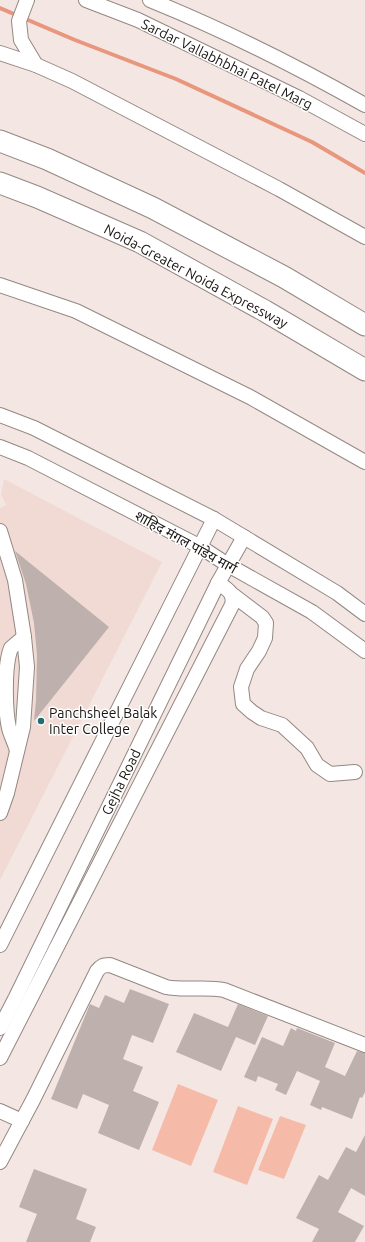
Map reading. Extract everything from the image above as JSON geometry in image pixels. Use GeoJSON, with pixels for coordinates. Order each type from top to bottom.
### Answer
{"type":"FeatureCollection","features":[{"type":"Feature","properties":{"kind":"highway"},"geometry":{"type":"LineString","coordinates":[[0,142],[47,159],[153,208],[284,277],[365,325]]}},
{"type":"Feature","properties":{"kind":"highway","name":"Noida-Greater Noida Expressway"},"geometry":{"type":"LineString","coordinates":[[0,183],[37,197],[140,242],[266,310],[365,370]]}},
{"type":"Feature","properties":{"kind":"street","name":"Sardar Vallabhbhai Patel Marg"},"geometry":{"type":"LineString","coordinates":[[86,0],[145,23],[299,98],[365,134]]}},
{"type":"Feature","properties":{"kind":"street","name":"Sardar Vallabhbhai Patel Marg"},"geometry":{"type":"LineString","coordinates":[[150,0],[250,45],[316,77],[365,105]]}},
{"type":"Feature","properties":{"kind":"street"},"geometry":{"type":"LineString","coordinates":[[26,1],[19,21],[21,40],[36,65]]}},
{"type":"Feature","properties":{"kind":"street"},"geometry":{"type":"LineString","coordinates":[[3,56],[36,65],[72,81],[279,188],[365,237]]}},
{"type":"Feature","properties":{"kind":"street"},"geometry":{"type":"LineString","coordinates":[[0,285],[76,311],[250,397],[365,462]]}},
{"type":"Feature","properties":{"kind":"street"},"geometry":{"type":"LineString","coordinates":[[0,415],[34,428],[214,519],[337,593],[365,614]]}},
{"type":"Feature","properties":{"kind":"street","name":"शाहिद मंगल पांडेय मार्ग"},"geometry":{"type":"LineString","coordinates":[[0,447],[28,458],[199,546],[228,565],[312,612],[365,651]]}},
{"type":"Feature","properties":{"kind":"street"},"geometry":{"type":"LineString","coordinates":[[0,945],[199,546],[214,519]]}},
{"type":"Feature","properties":{"kind":"street"},"geometry":{"type":"LineString","coordinates":[[0,531],[15,580],[27,667],[23,727],[7,793],[0,814]]}},
{"type":"Feature","properties":{"kind":"street","name":"Gejha Road"},"geometry":{"type":"LineString","coordinates":[[0,1028],[218,583],[244,537]]}},
{"type":"Feature","properties":{"kind":"street"},"geometry":{"type":"LineString","coordinates":[[218,583],[230,591],[266,622],[265,638],[259,652],[247,669],[241,687],[243,704],[261,718],[282,725],[307,748],[317,765],[326,772],[330,774],[355,772]]}},
{"type":"Feature","properties":{"kind":"street"},"geometry":{"type":"LineString","coordinates":[[0,1058],[232,605],[233,595]]}},
{"type":"Feature","properties":{"kind":"street"},"geometry":{"type":"LineString","coordinates":[[16,758],[8,722],[6,675],[11,648],[24,637]]}},
{"type":"Feature","properties":{"kind":"street"},"geometry":{"type":"LineString","coordinates":[[0,771],[16,758]]}},
{"type":"Feature","properties":{"kind":"street"},"geometry":{"type":"LineString","coordinates":[[92,842],[106,850]]}},
{"type":"Feature","properties":{"kind":"street"},"geometry":{"type":"LineString","coordinates":[[0,1162],[5,1140],[22,1121],[100,966],[110,965],[173,989],[224,990],[365,1045]]}},
{"type":"Feature","properties":{"kind":"street"},"geometry":{"type":"LineString","coordinates":[[0,1111],[22,1121]]}},
{"type":"Feature","properties":{"kind":"shaded area","name":"Panchsheel Balak Inter College"},"geometry":{"type":"Polygon","coordinates":[[[4,479],[162,562],[0,880],[0,508],[6,505],[1,494],[4,479]]]}},
{"type":"Feature","properties":{"kind":"shaded area"},"geometry":{"type":"Polygon","coordinates":[[[178,1084],[218,1100],[191,1166],[152,1150],[178,1084]]]}},
{"type":"Feature","properties":{"kind":"shaded area"},"geometry":{"type":"Polygon","coordinates":[[[238,1106],[273,1119],[247,1185],[213,1172],[238,1106]]]}},
{"type":"Feature","properties":{"kind":"shaded area"},"geometry":{"type":"Polygon","coordinates":[[[280,1116],[306,1125],[284,1179],[258,1170],[280,1116]]]}},
{"type":"Feature","properties":{"kind":"building"},"geometry":{"type":"Polygon","coordinates":[[[15,551],[109,627],[34,721],[37,655],[34,623],[26,584],[15,551]]]}},
{"type":"Feature","properties":{"kind":"building"},"geometry":{"type":"Polygon","coordinates":[[[130,989],[169,1004],[153,1043],[132,1035],[123,1059],[143,1067],[133,1091],[159,1102],[139,1150],[98,1133],[109,1105],[83,1094],[77,1109],[51,1099],[90,1004],[99,1008],[105,995],[124,1003],[130,989]]]}},
{"type":"Feature","properties":{"kind":"building"},"geometry":{"type":"Polygon","coordinates":[[[238,1004],[268,1016],[255,1045],[236,1037],[221,1071],[176,1052],[194,1013],[228,1027],[238,1004]]]}},
{"type":"Feature","properties":{"kind":"building"},"geometry":{"type":"Polygon","coordinates":[[[291,1028],[296,1031],[297,1028],[335,1043],[325,1067],[345,1076],[357,1051],[365,1053],[365,1092],[362,1098],[360,1097],[352,1119],[322,1107],[321,1110],[310,1105],[320,1081],[297,1071],[286,1095],[275,1090],[278,1084],[258,1076],[256,1082],[244,1077],[262,1037],[283,1046],[291,1028]]]}},
{"type":"Feature","properties":{"kind":"building"},"geometry":{"type":"Polygon","coordinates":[[[365,1135],[365,1196],[351,1188],[338,1212],[364,1226],[355,1242],[312,1242],[319,1229],[296,1218],[319,1175],[328,1180],[346,1147],[356,1152],[365,1135]]]}},
{"type":"Feature","properties":{"kind":"building"},"geometry":{"type":"Polygon","coordinates":[[[34,1169],[87,1189],[76,1219],[96,1227],[90,1242],[26,1242],[37,1214],[19,1207],[34,1169]]]}},
{"type":"Feature","properties":{"kind":"waterway"},"geometry":{"type":"LineString","coordinates":[[0,8],[75,40],[176,79],[312,142],[365,173]]}},
{"type":"Feature","properties":{"kind":"place","name":"Panchsheel Balak Inter College"},"geometry":{"type":"Point","coordinates":[41,721]}}]}
